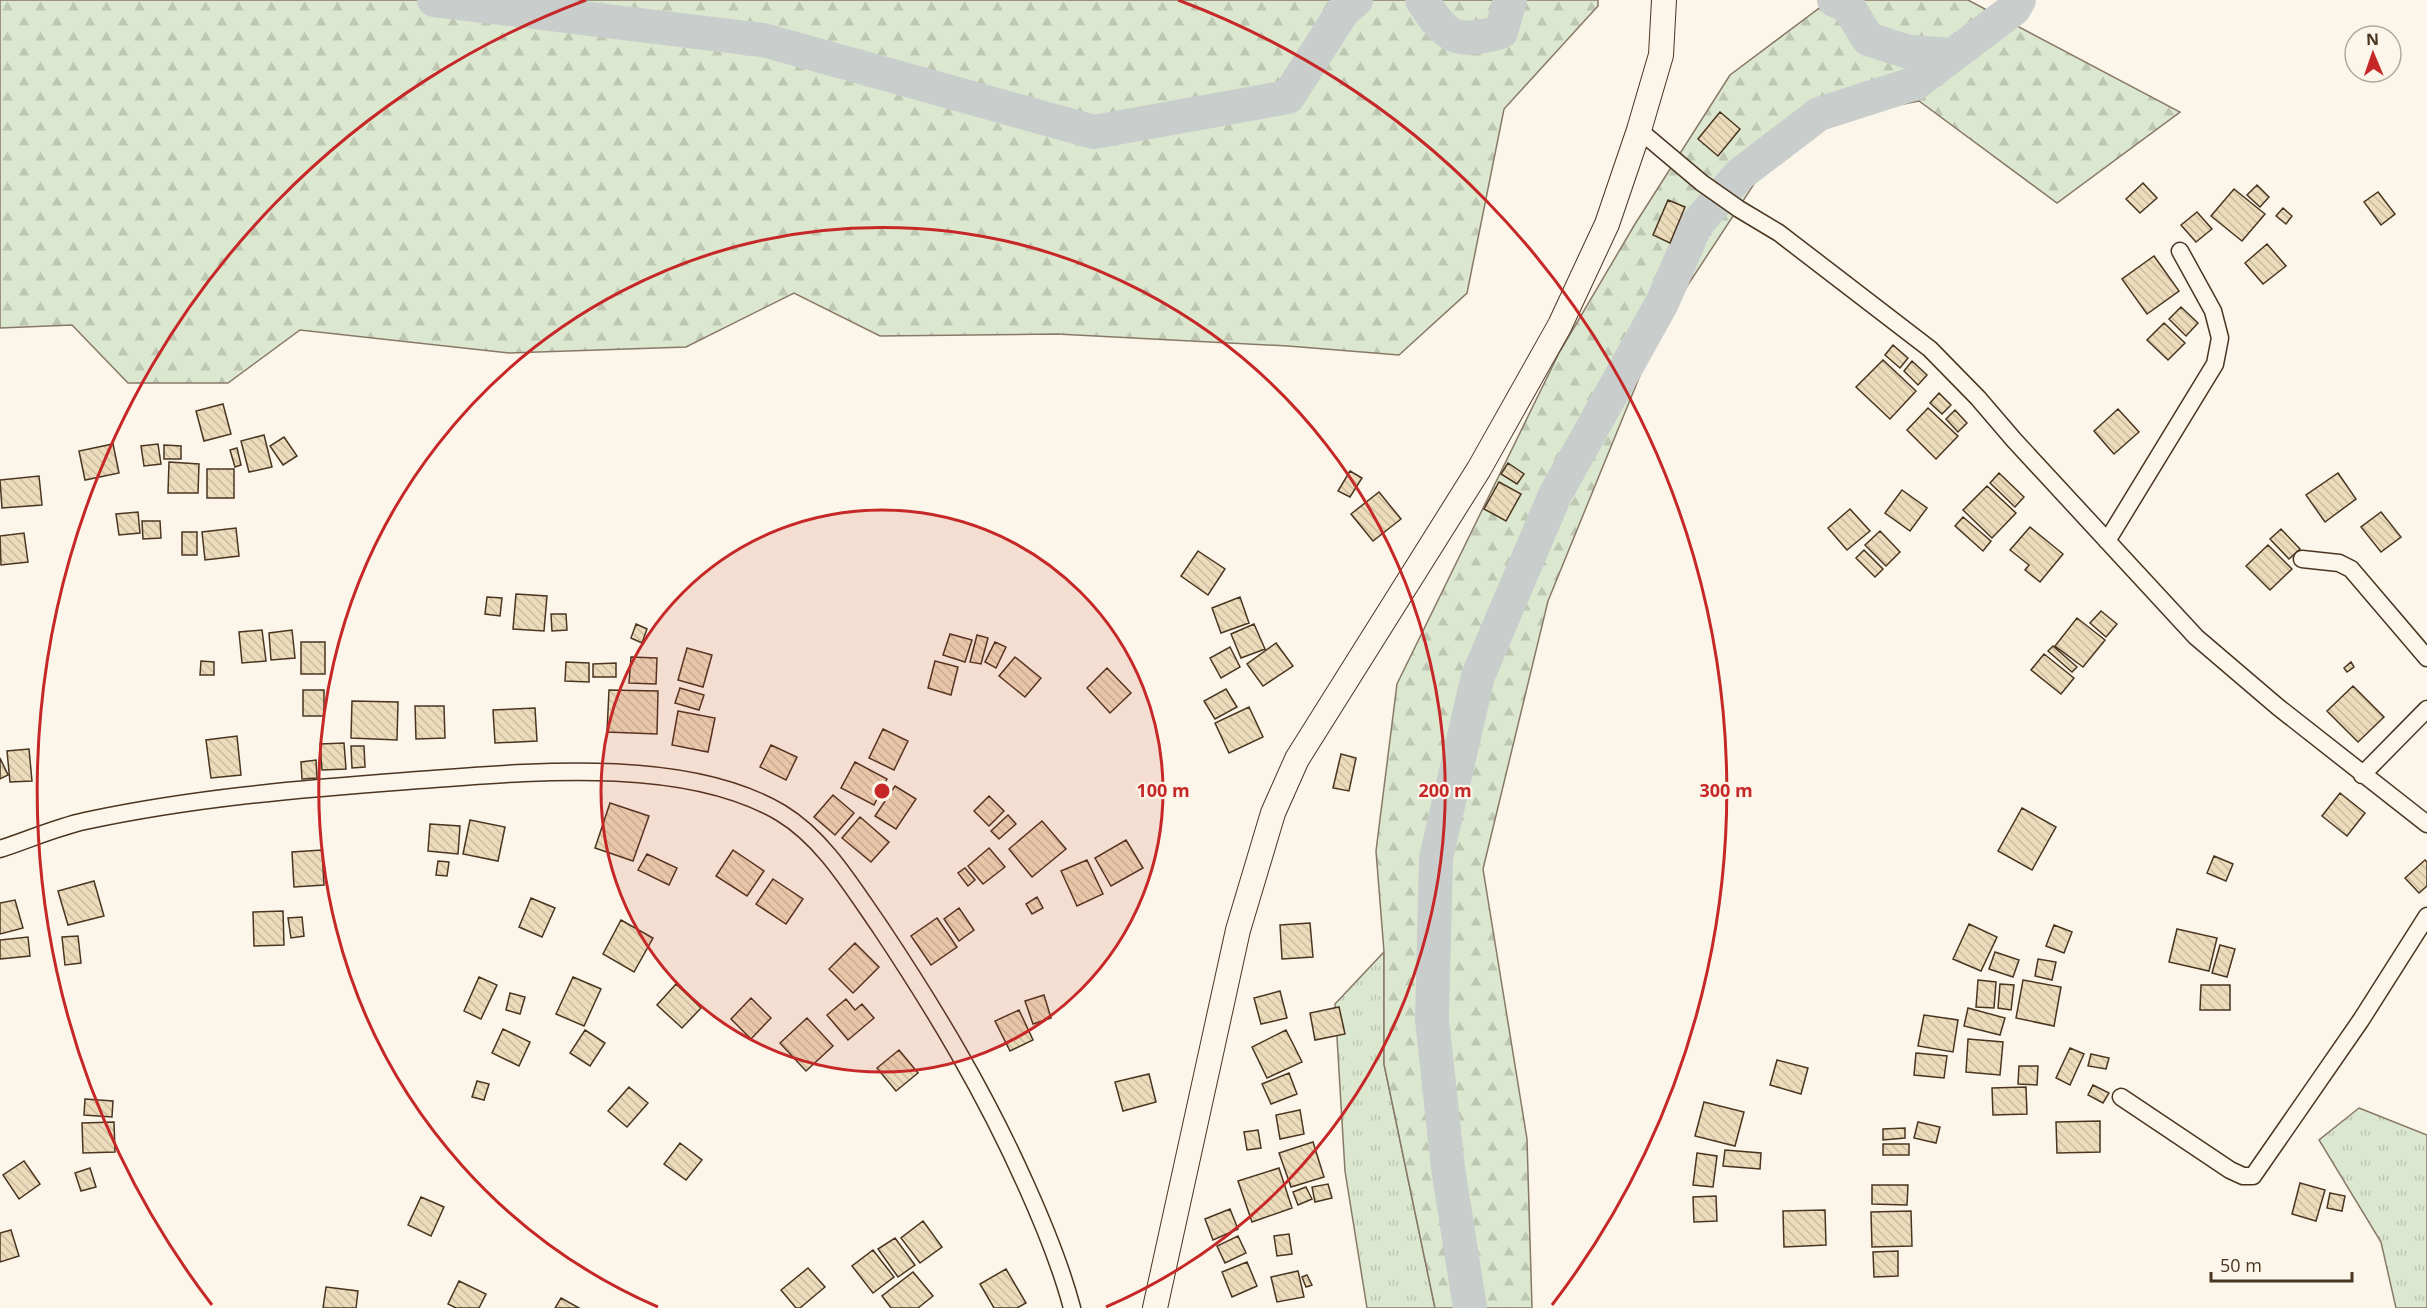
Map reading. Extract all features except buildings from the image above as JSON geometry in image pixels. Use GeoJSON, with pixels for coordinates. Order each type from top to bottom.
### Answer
{"type":"FeatureCollection","features":[{"type":"Feature","properties":{"kind":"main road"},"geometry":{"type":"LineString","coordinates":[[1155,1308],[1238,930],[1263,842],[1284,785],[1327,709],[1479,469],[1560,325],[1607,225],[1639,130],[1661,55],[1664,0]]}},
{"type":"Feature","properties":{"kind":"street"},"geometry":{"type":"LineString","coordinates":[[1639,130],[1702,183],[1738,209],[1779,233],[1930,349],[1978,398],[2196,637],[2362,775],[2427,824]]}},
{"type":"Feature","properties":{"kind":"street"},"geometry":{"type":"LineString","coordinates":[[2107,541],[2215,364],[2220,338],[2213,311],[2181,250]]}},
{"type":"Feature","properties":{"kind":"street"},"geometry":{"type":"LineString","coordinates":[[2302,560],[2339,563],[2351,569],[2427,658]]}},
{"type":"Feature","properties":{"kind":"street"},"geometry":{"type":"LineString","coordinates":[[2362,775],[2427,709]]}},
{"type":"Feature","properties":{"kind":"street"},"geometry":{"type":"LineString","coordinates":[[0,849],[82,822],[267,791],[555,771],[645,775],[675,779],[735,793],[761,802],[798,825],[836,865],[900,957],[966,1061],[994,1116],[1044,1226],[1072,1308]]}},
{"type":"Feature","properties":{"kind":"street"},"geometry":{"type":"LineString","coordinates":[[2121,1096],[2230,1170],[2243,1176],[2253,1176],[2361,1020],[2427,916]]}},
{"type":"Feature","properties":{"kind":"green space"},"geometry":{"type":"Polygon","coordinates":[[[0,0],[1598,0],[1598,6],[1504,109],[1467,293],[1399,355],[1288,346],[1057,334],[880,336],[794,293],[686,347],[509,353],[300,330],[228,383],[128,383],[72,325],[0,328],[0,0]]]}},
{"type":"Feature","properties":{"kind":"green space"},"geometry":{"type":"Polygon","coordinates":[[[1830,0],[1968,0],[2180,112],[2057,203],[1919,101],[1792,126],[1659,329],[1548,601],[1483,869],[1527,1139],[1532,1308],[1435,1308],[1384,1064],[1384,952],[1376,851],[1397,684],[1559,353],[1635,224],[1730,75],[1830,0]]]}},
{"type":"Feature","properties":{"kind":"green space"},"geometry":{"type":"Polygon","coordinates":[[[1384,952],[1384,1064],[1435,1308],[1367,1308],[1345,1171],[1335,1004],[1384,952]]]}},
{"type":"Feature","properties":{"kind":"green space"},"geometry":{"type":"Polygon","coordinates":[[[2359,1108],[2427,1135],[2427,1308],[2396,1308],[2381,1242],[2319,1140],[2359,1108]]]}},
{"type":"Feature","properties":{"kind":"waterway"},"geometry":{"type":"LineString","coordinates":[[434,0],[763,40],[1094,132],[1288,97],[1343,11],[1356,0]]}},
{"type":"Feature","properties":{"kind":"waterway"},"geometry":{"type":"LineString","coordinates":[[1422,0],[1446,30],[1454,35],[1473,38],[1501,32],[1510,0]]}},
{"type":"Feature","properties":{"kind":"waterway"},"geometry":{"type":"LineString","coordinates":[[1834,0],[1848,6],[1868,39],[1909,52],[1953,55]]}},
{"type":"Feature","properties":{"kind":"waterway"},"geometry":{"type":"LineString","coordinates":[[1470,1308],[1448,1168],[1432,1019],[1436,858],[1478,676],[1555,495],[1662,303],[1696,225],[1739,175],[1819,114],[1916,83],[2014,9],[2019,0]]}}]}
